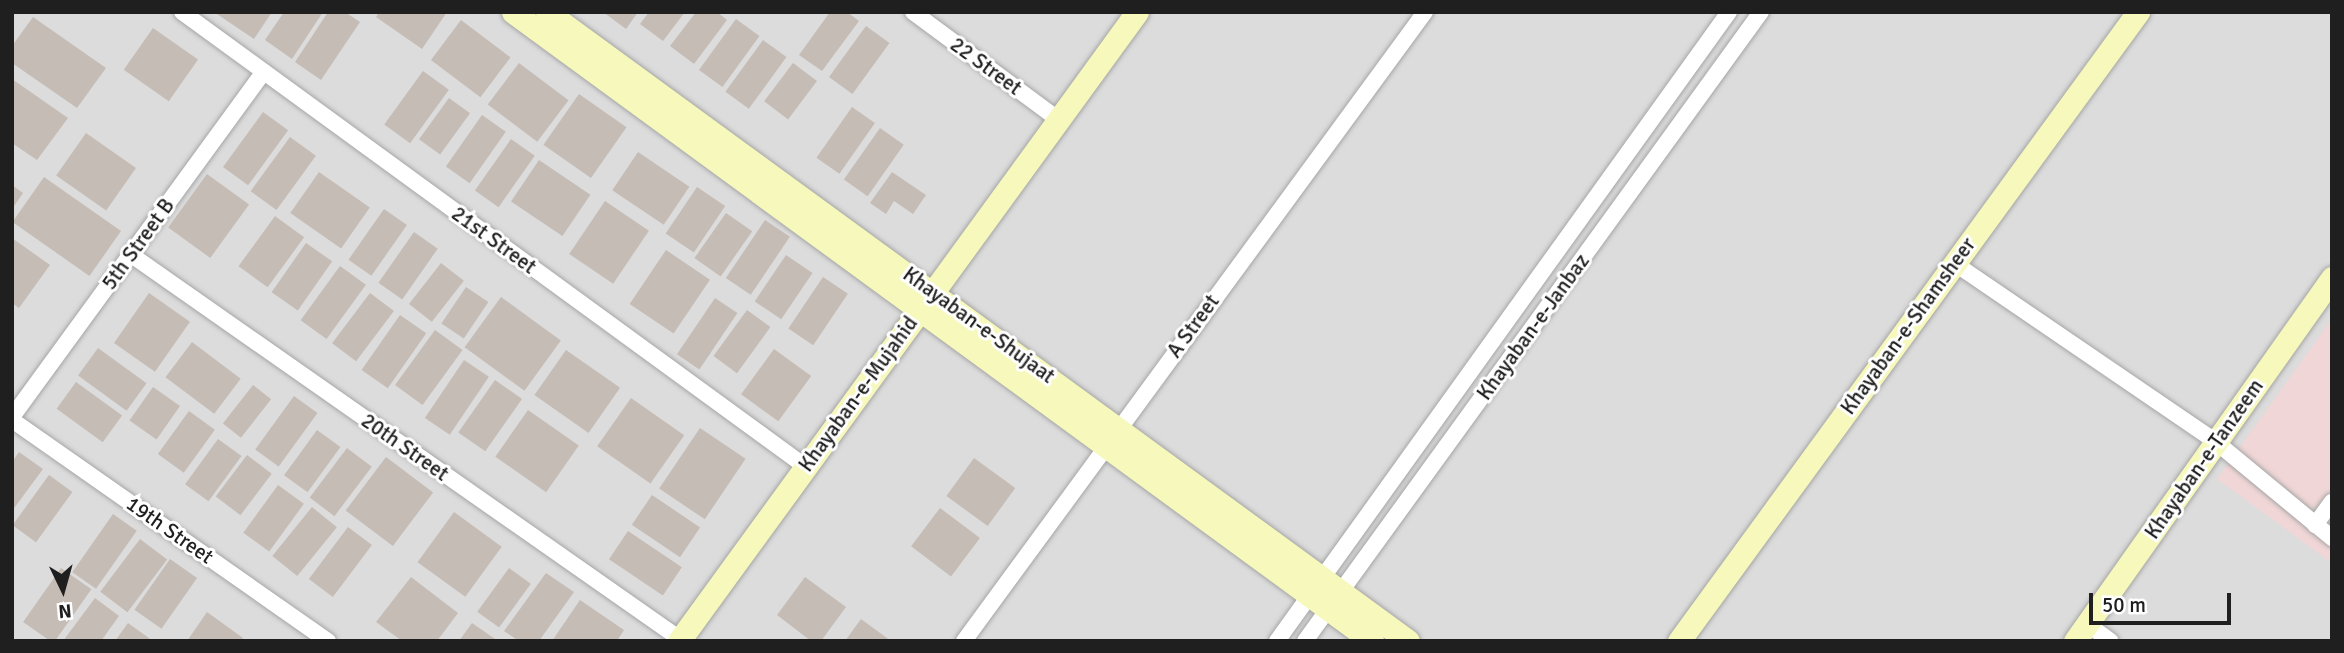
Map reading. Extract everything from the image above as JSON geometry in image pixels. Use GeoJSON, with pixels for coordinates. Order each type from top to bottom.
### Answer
{"type":"FeatureCollection","features":[{"type":"Feature","properties":{"kind":"main road","name":"Khayaban-e-Shujaat"},"geometry":{"type":"LineString","coordinates":[[513,12],[928,299]]}},
{"type":"Feature","properties":{"kind":"main road","name":"Khayaban-e-Shujaat"},"geometry":{"type":"LineString","coordinates":[[547,12],[928,299],[1326,593],[1408,641]]}},
{"type":"Feature","properties":{"kind":"main road","name":"Khayaban-e-Mujahid"},"geometry":{"type":"LineString","coordinates":[[680,640],[1137,12]]}},
{"type":"Feature","properties":{"kind":"main road","name":"Khayaban-e-Shamsheer"},"geometry":{"type":"LineString","coordinates":[[1679,641],[2138,12]]}},
{"type":"Feature","properties":{"kind":"main road","name":"Khayaban-e-Tanzeem"},"geometry":{"type":"LineString","coordinates":[[2081,632],[2332,278]]}},
{"type":"Feature","properties":{"kind":"main road","name":"Khayaban-e-Shujaat"},"geometry":{"type":"LineString","coordinates":[[1326,593],[1372,641]]}},
{"type":"Feature","properties":{"kind":"street","name":"21st Street"},"geometry":{"type":"LineString","coordinates":[[182,12],[806,467]]}},
{"type":"Feature","properties":{"kind":"street","name":"22 Street"},"geometry":{"type":"LineString","coordinates":[[913,12],[1059,120]]}},
{"type":"Feature","properties":{"kind":"street","name":"A Street"},"geometry":{"type":"LineString","coordinates":[[964,641],[1425,12]]}},
{"type":"Feature","properties":{"kind":"street","name":"Khayaban-e-Janbaz"},"geometry":{"type":"LineString","coordinates":[[1305,641],[1326,593],[1729,12]]}},
{"type":"Feature","properties":{"kind":"street","name":"Khayaban-e-Janbaz"},"geometry":{"type":"LineString","coordinates":[[1277,641],[1326,593],[1760,12]]}},
{"type":"Feature","properties":{"kind":"street","name":"5th Street B"},"geometry":{"type":"LineString","coordinates":[[12,419],[264,72]]}},
{"type":"Feature","properties":{"kind":"street","name":"20th Street"},"geometry":{"type":"LineString","coordinates":[[130,254],[680,640]]}},
{"type":"Feature","properties":{"kind":"street"},"geometry":{"type":"LineString","coordinates":[[1954,262],[2216,442],[2332,538]]}},
{"type":"Feature","properties":{"kind":"street","name":"19th Street"},"geometry":{"type":"LineString","coordinates":[[12,419],[328,641]]}},
{"type":"Feature","properties":{"kind":"street"},"geometry":{"type":"LineString","coordinates":[[2315,525],[2332,502]]}},
{"type":"Feature","properties":{"kind":"street"},"geometry":{"type":"LineString","coordinates":[[2081,632],[2110,641]]}},
{"type":"Feature","properties":{"kind":"shaded area"},"geometry":{"type":"Polygon","coordinates":[[[12,12],[2332,12],[2332,641],[12,641],[12,12]]]}},
{"type":"Feature","properties":{"kind":"shaded area"},"geometry":{"type":"Polygon","coordinates":[[[2332,319],[2332,563],[2217,479],[2332,319]]]}},
{"type":"Feature","properties":{"kind":"building"},"geometry":{"type":"Polygon","coordinates":[[[214,12],[272,12],[254,39],[214,12]]]}},
{"type":"Feature","properties":{"kind":"building"},"geometry":{"type":"Polygon","coordinates":[[[284,12],[323,12],[292,59],[265,40],[284,12]]]}},
{"type":"Feature","properties":{"kind":"building"},"geometry":{"type":"Polygon","coordinates":[[[328,12],[345,12],[360,22],[321,80],[295,62],[328,12]]]}},
{"type":"Feature","properties":{"kind":"building"},"geometry":{"type":"Polygon","coordinates":[[[379,12],[447,12],[422,49],[376,17],[379,12]]]}},
{"type":"Feature","properties":{"kind":"building"},"geometry":{"type":"Polygon","coordinates":[[[603,12],[638,12],[626,29],[603,12]]]}},
{"type":"Feature","properties":{"kind":"building"},"geometry":{"type":"Polygon","coordinates":[[[649,12],[685,12],[663,41],[640,24],[649,12]]]}},
{"type":"Feature","properties":{"kind":"building"},"geometry":{"type":"Polygon","coordinates":[[[696,12],[717,12],[727,20],[694,64],[670,46],[696,12]]]}},
{"type":"Feature","properties":{"kind":"building"},"geometry":{"type":"Polygon","coordinates":[[[830,12],[847,12],[859,21],[822,71],[799,55],[830,12]]]}},
{"type":"Feature","properties":{"kind":"building"},"geometry":{"type":"Polygon","coordinates":[[[33,17],[106,68],[77,108],[12,63],[12,46],[33,17]]]}},
{"type":"Feature","properties":{"kind":"building"},"geometry":{"type":"Polygon","coordinates":[[[736,19],[759,36],[722,87],[699,70],[736,19]]]}},
{"type":"Feature","properties":{"kind":"building"},"geometry":{"type":"Polygon","coordinates":[[[461,20],[511,57],[480,97],[431,60],[461,20]]]}},
{"type":"Feature","properties":{"kind":"building"},"geometry":{"type":"Polygon","coordinates":[[[866,26],[889,43],[852,94],[829,77],[866,26]]]}},
{"type":"Feature","properties":{"kind":"building"},"geometry":{"type":"Polygon","coordinates":[[[153,28],[198,60],[169,101],[124,70],[153,28]]]}},
{"type":"Feature","properties":{"kind":"building"},"geometry":{"type":"Polygon","coordinates":[[[763,40],[786,57],[749,109],[725,92],[763,40]]]}},
{"type":"Feature","properties":{"kind":"building"},"geometry":{"type":"Polygon","coordinates":[[[519,63],[569,100],[537,142],[488,105],[519,63]]]}},
{"type":"Feature","properties":{"kind":"building"},"geometry":{"type":"Polygon","coordinates":[[[793,63],[817,81],[788,119],[764,101],[793,63]]]}},
{"type":"Feature","properties":{"kind":"building"},"geometry":{"type":"Polygon","coordinates":[[[423,71],[449,90],[410,143],[384,124],[423,71]]]}},
{"type":"Feature","properties":{"kind":"building"},"geometry":{"type":"Polygon","coordinates":[[[12,79],[68,118],[37,160],[12,143],[12,79]]]}},
{"type":"Feature","properties":{"kind":"building"},"geometry":{"type":"Polygon","coordinates":[[[579,94],[627,127],[591,178],[543,145],[579,94]]]}},
{"type":"Feature","properties":{"kind":"building"},"geometry":{"type":"Polygon","coordinates":[[[449,98],[470,113],[440,155],[419,139],[449,98]]]}},
{"type":"Feature","properties":{"kind":"building"},"geometry":{"type":"Polygon","coordinates":[[[852,107],[875,123],[839,174],[816,158],[852,107]]]}},
{"type":"Feature","properties":{"kind":"building"},"geometry":{"type":"Polygon","coordinates":[[[263,112],[288,130],[248,185],[223,167],[263,112]]]}},
{"type":"Feature","properties":{"kind":"building"},"geometry":{"type":"Polygon","coordinates":[[[482,115],[506,132],[470,183],[446,167],[482,115]]]}},
{"type":"Feature","properties":{"kind":"building"},"geometry":{"type":"Polygon","coordinates":[[[880,128],[904,145],[868,196],[844,180],[880,128]]]}},
{"type":"Feature","properties":{"kind":"building"},"geometry":{"type":"Polygon","coordinates":[[[86,133],[136,168],[106,211],[56,176],[86,133]]]}},
{"type":"Feature","properties":{"kind":"building"},"geometry":{"type":"Polygon","coordinates":[[[290,137],[316,156],[277,210],[251,191],[290,137]]]}},
{"type":"Feature","properties":{"kind":"building"},"geometry":{"type":"Polygon","coordinates":[[[511,139],[535,156],[499,207],[475,191],[511,139]]]}},
{"type":"Feature","properties":{"kind":"building"},"geometry":{"type":"Polygon","coordinates":[[[638,152],[689,187],[664,225],[612,190],[638,152]]]}},
{"type":"Feature","properties":{"kind":"building"},"geometry":{"type":"Polygon","coordinates":[[[539,160],[590,195],[562,236],[511,201],[539,160]]]}},
{"type":"Feature","properties":{"kind":"building"},"geometry":{"type":"Polygon","coordinates":[[[319,172],[370,208],[341,249],[290,213],[319,172]]]}},
{"type":"Feature","properties":{"kind":"building"},"geometry":{"type":"Polygon","coordinates":[[[892,172],[926,195],[913,214],[894,201],[886,214],[870,203],[892,172]]]}},
{"type":"Feature","properties":{"kind":"building"},"geometry":{"type":"Polygon","coordinates":[[[207,174],[249,205],[210,258],[168,227],[207,174]]]}},
{"type":"Feature","properties":{"kind":"building"},"geometry":{"type":"Polygon","coordinates":[[[44,177],[121,231],[89,276],[12,222],[44,177]]]}},
{"type":"Feature","properties":{"kind":"building"},"geometry":{"type":"Polygon","coordinates":[[[12,185],[23,193],[12,209],[12,185]]]}},
{"type":"Feature","properties":{"kind":"building"},"geometry":{"type":"Polygon","coordinates":[[[697,187],[725,206],[694,252],[666,233],[697,187]]]}},
{"type":"Feature","properties":{"kind":"building"},"geometry":{"type":"Polygon","coordinates":[[[605,201],[649,231],[613,284],[569,254],[605,201]]]}},
{"type":"Feature","properties":{"kind":"building"},"geometry":{"type":"Polygon","coordinates":[[[384,209],[407,225],[371,276],[348,260],[384,209]]]}},
{"type":"Feature","properties":{"kind":"building"},"geometry":{"type":"Polygon","coordinates":[[[726,213],[752,231],[721,276],[694,258],[726,213]]]}},
{"type":"Feature","properties":{"kind":"building"},"geometry":{"type":"Polygon","coordinates":[[[275,216],[304,237],[268,287],[239,266],[275,216]]]}},
{"type":"Feature","properties":{"kind":"building"},"geometry":{"type":"Polygon","coordinates":[[[765,220],[790,237],[751,295],[726,278],[765,220]]]}},
{"type":"Feature","properties":{"kind":"building"},"geometry":{"type":"Polygon","coordinates":[[[414,232],[438,249],[402,299],[378,283],[414,232]]]}},
{"type":"Feature","properties":{"kind":"building"},"geometry":{"type":"Polygon","coordinates":[[[12,238],[50,265],[19,308],[12,303],[12,238]]]}},
{"type":"Feature","properties":{"kind":"building"},"geometry":{"type":"Polygon","coordinates":[[[306,243],[332,261],[298,311],[272,292],[306,243]]]}},
{"type":"Feature","properties":{"kind":"building"},"geometry":{"type":"Polygon","coordinates":[[[666,250],[710,280],[674,334],[630,304],[666,250]]]}},
{"type":"Feature","properties":{"kind":"building"},"geometry":{"type":"Polygon","coordinates":[[[786,255],[813,273],[781,319],[755,301],[786,255]]]}},
{"type":"Feature","properties":{"kind":"building"},"geometry":{"type":"Polygon","coordinates":[[[441,263],[464,281],[432,322],[409,304],[441,263]]]}},
{"type":"Feature","properties":{"kind":"building"},"geometry":{"type":"Polygon","coordinates":[[[340,266],[366,285],[327,339],[301,320],[340,266]]]}},
{"type":"Feature","properties":{"kind":"building"},"geometry":{"type":"Polygon","coordinates":[[[823,277],[848,294],[813,345],[788,328],[823,277]]]}},
{"type":"Feature","properties":{"kind":"building"},"geometry":{"type":"Polygon","coordinates":[[[466,287],[488,302],[464,339],[441,323],[466,287]]]}},
{"type":"Feature","properties":{"kind":"building"},"geometry":{"type":"Polygon","coordinates":[[[149,293],[190,322],[155,372],[114,343],[149,293]]]}},
{"type":"Feature","properties":{"kind":"building"},"geometry":{"type":"Polygon","coordinates":[[[370,293],[394,311],[356,361],[332,343],[370,293]]]}},
{"type":"Feature","properties":{"kind":"building"},"geometry":{"type":"Polygon","coordinates":[[[501,297],[561,340],[524,391],[465,347],[501,297]]]}},
{"type":"Feature","properties":{"kind":"building"},"geometry":{"type":"Polygon","coordinates":[[[715,298],[737,313],[699,369],[677,354],[715,298]]]}},
{"type":"Feature","properties":{"kind":"building"},"geometry":{"type":"Polygon","coordinates":[[[747,310],[770,327],[737,373],[713,356],[747,310]]]}},
{"type":"Feature","properties":{"kind":"building"},"geometry":{"type":"Polygon","coordinates":[[[400,315],[426,333],[388,388],[362,370],[400,315]]]}},
{"type":"Feature","properties":{"kind":"building"},"geometry":{"type":"Polygon","coordinates":[[[435,330],[463,350],[423,405],[395,385],[435,330]]]}},
{"type":"Feature","properties":{"kind":"building"},"geometry":{"type":"Polygon","coordinates":[[[192,342],[241,379],[214,414],[166,377],[192,342]]]}},
{"type":"Feature","properties":{"kind":"building"},"geometry":{"type":"Polygon","coordinates":[[[98,348],[147,383],[127,411],[78,376],[98,348]]]}},
{"type":"Feature","properties":{"kind":"building"},"geometry":{"type":"Polygon","coordinates":[[[774,349],[811,376],[778,421],[741,394],[774,349]]]}},
{"type":"Feature","properties":{"kind":"building"},"geometry":{"type":"Polygon","coordinates":[[[566,350],[620,388],[589,433],[534,395],[566,350]]]}},
{"type":"Feature","properties":{"kind":"building"},"geometry":{"type":"Polygon","coordinates":[[[464,360],[489,377],[450,435],[425,418],[464,360]]]}},
{"type":"Feature","properties":{"kind":"building"},"geometry":{"type":"Polygon","coordinates":[[[495,380],[522,399],[485,451],[458,432],[495,380]]]}},
{"type":"Feature","properties":{"kind":"building"},"geometry":{"type":"Polygon","coordinates":[[[76,382],[122,416],[103,442],[57,409],[76,382]]]}},
{"type":"Feature","properties":{"kind":"building"},"geometry":{"type":"Polygon","coordinates":[[[253,385],[271,399],[241,438],[223,424],[253,385]]]}},
{"type":"Feature","properties":{"kind":"building"},"geometry":{"type":"Polygon","coordinates":[[[153,387],[180,406],[157,440],[129,421],[153,387]]]}},
{"type":"Feature","properties":{"kind":"building"},"geometry":{"type":"Polygon","coordinates":[[[294,396],[317,413],[279,466],[255,449],[294,396]]]}},
{"type":"Feature","properties":{"kind":"building"},"geometry":{"type":"Polygon","coordinates":[[[631,398],[684,435],[650,484],[597,446],[631,398]]]}},
{"type":"Feature","properties":{"kind":"building"},"geometry":{"type":"Polygon","coordinates":[[[528,410],[579,446],[546,492],[495,457],[528,410]]]}},
{"type":"Feature","properties":{"kind":"building"},"geometry":{"type":"Polygon","coordinates":[[[189,411],[215,430],[184,473],[158,454],[189,411]]]}},
{"type":"Feature","properties":{"kind":"building"},"geometry":{"type":"Polygon","coordinates":[[[700,428],[746,459],[705,519],[659,489],[700,428]]]}},
{"type":"Feature","properties":{"kind":"building"},"geometry":{"type":"Polygon","coordinates":[[[317,430],[340,447],[308,492],[284,475],[317,430]]]}},
{"type":"Feature","properties":{"kind":"building"},"geometry":{"type":"Polygon","coordinates":[[[218,439],[241,456],[209,501],[185,484],[218,439]]]}},
{"type":"Feature","properties":{"kind":"building"},"geometry":{"type":"Polygon","coordinates":[[[347,448],[372,467],[334,516],[310,498],[347,448]]]}},
{"type":"Feature","properties":{"kind":"building"},"geometry":{"type":"Polygon","coordinates":[[[19,452],[43,469],[12,511],[12,462],[19,452]]]}},
{"type":"Feature","properties":{"kind":"building"},"geometry":{"type":"Polygon","coordinates":[[[247,455],[272,474],[240,515],[216,497],[247,455]]]}},
{"type":"Feature","properties":{"kind":"building"},"geometry":{"type":"Polygon","coordinates":[[[386,457],[433,493],[393,546],[346,511],[386,457]]]}},
{"type":"Feature","properties":{"kind":"building"},"geometry":{"type":"Polygon","coordinates":[[[974,458],[1015,488],[988,526],[946,496],[974,458]]]}},
{"type":"Feature","properties":{"kind":"building"},"geometry":{"type":"Polygon","coordinates":[[[49,475],[72,492],[36,542],[13,525],[49,475]]]}},
{"type":"Feature","properties":{"kind":"building"},"geometry":{"type":"Polygon","coordinates":[[[278,485],[304,504],[269,552],[243,533],[278,485]]]}},
{"type":"Feature","properties":{"kind":"building"},"geometry":{"type":"Polygon","coordinates":[[[652,495],[700,527],[680,557],[632,525],[652,495]]]}},
{"type":"Feature","properties":{"kind":"building"},"geometry":{"type":"Polygon","coordinates":[[[312,507],[337,527],[297,576],[272,556],[312,507]]]}},
{"type":"Feature","properties":{"kind":"building"},"geometry":{"type":"Polygon","coordinates":[[[940,508],[980,538],[951,576],[911,546],[940,508]]]}},
{"type":"Feature","properties":{"kind":"building"},"geometry":{"type":"Polygon","coordinates":[[[454,512],[502,547],[465,597],[418,562],[454,512]]]}},
{"type":"Feature","properties":{"kind":"building"},"geometry":{"type":"Polygon","coordinates":[[[113,514],[137,531],[96,589],[72,572],[113,514]]]}},
{"type":"Feature","properties":{"kind":"building"},"geometry":{"type":"Polygon","coordinates":[[[348,527],[372,545],[333,597],[309,579],[348,527]]]}},
{"type":"Feature","properties":{"kind":"building"},"geometry":{"type":"Polygon","coordinates":[[[628,531],[682,567],[663,596],[609,559],[628,531]]]}},
{"type":"Feature","properties":{"kind":"building"},"geometry":{"type":"Polygon","coordinates":[[[140,539],[167,559],[127,612],[100,592],[140,539]]]}},
{"type":"Feature","properties":{"kind":"building"},"geometry":{"type":"Polygon","coordinates":[[[170,559],[197,578],[161,629],[134,610],[170,559]]]}},
{"type":"Feature","properties":{"kind":"building"},"geometry":{"type":"Polygon","coordinates":[[[61,568],[91,589],[55,641],[50,641],[23,622],[61,568]]]}},
{"type":"Feature","properties":{"kind":"building"},"geometry":{"type":"Polygon","coordinates":[[[509,568],[531,584],[499,628],[477,612],[509,568]]]}},
{"type":"Feature","properties":{"kind":"building"},"geometry":{"type":"Polygon","coordinates":[[[546,573],[574,592],[539,641],[519,641],[504,631],[546,573]]]}},
{"type":"Feature","properties":{"kind":"building"},"geometry":{"type":"Polygon","coordinates":[[[411,577],[458,613],[437,641],[402,641],[376,622],[411,577]]]}},
{"type":"Feature","properties":{"kind":"building"},"geometry":{"type":"Polygon","coordinates":[[[805,577],[846,607],[821,641],[811,641],[777,615],[805,577]]]}},
{"type":"Feature","properties":{"kind":"building"},"geometry":{"type":"Polygon","coordinates":[[[95,598],[119,616],[101,641],[63,641],[95,598]]]}},
{"type":"Feature","properties":{"kind":"building"},"geometry":{"type":"Polygon","coordinates":[[[580,600],[624,630],[617,641],[552,641],[580,600]]]}},
{"type":"Feature","properties":{"kind":"building"},"geometry":{"type":"Polygon","coordinates":[[[207,612],[243,638],[241,641],[187,641],[207,612]]]}},
{"type":"Feature","properties":{"kind":"building"},"geometry":{"type":"Polygon","coordinates":[[[861,619],[891,641],[845,641],[861,619]]]}},
{"type":"Feature","properties":{"kind":"building"},"geometry":{"type":"Polygon","coordinates":[[[128,623],[153,641],[115,641],[128,623]]]}},
{"type":"Feature","properties":{"kind":"building"},"geometry":{"type":"Polygon","coordinates":[[[472,623],[498,641],[459,641],[472,623]]]}}]}
